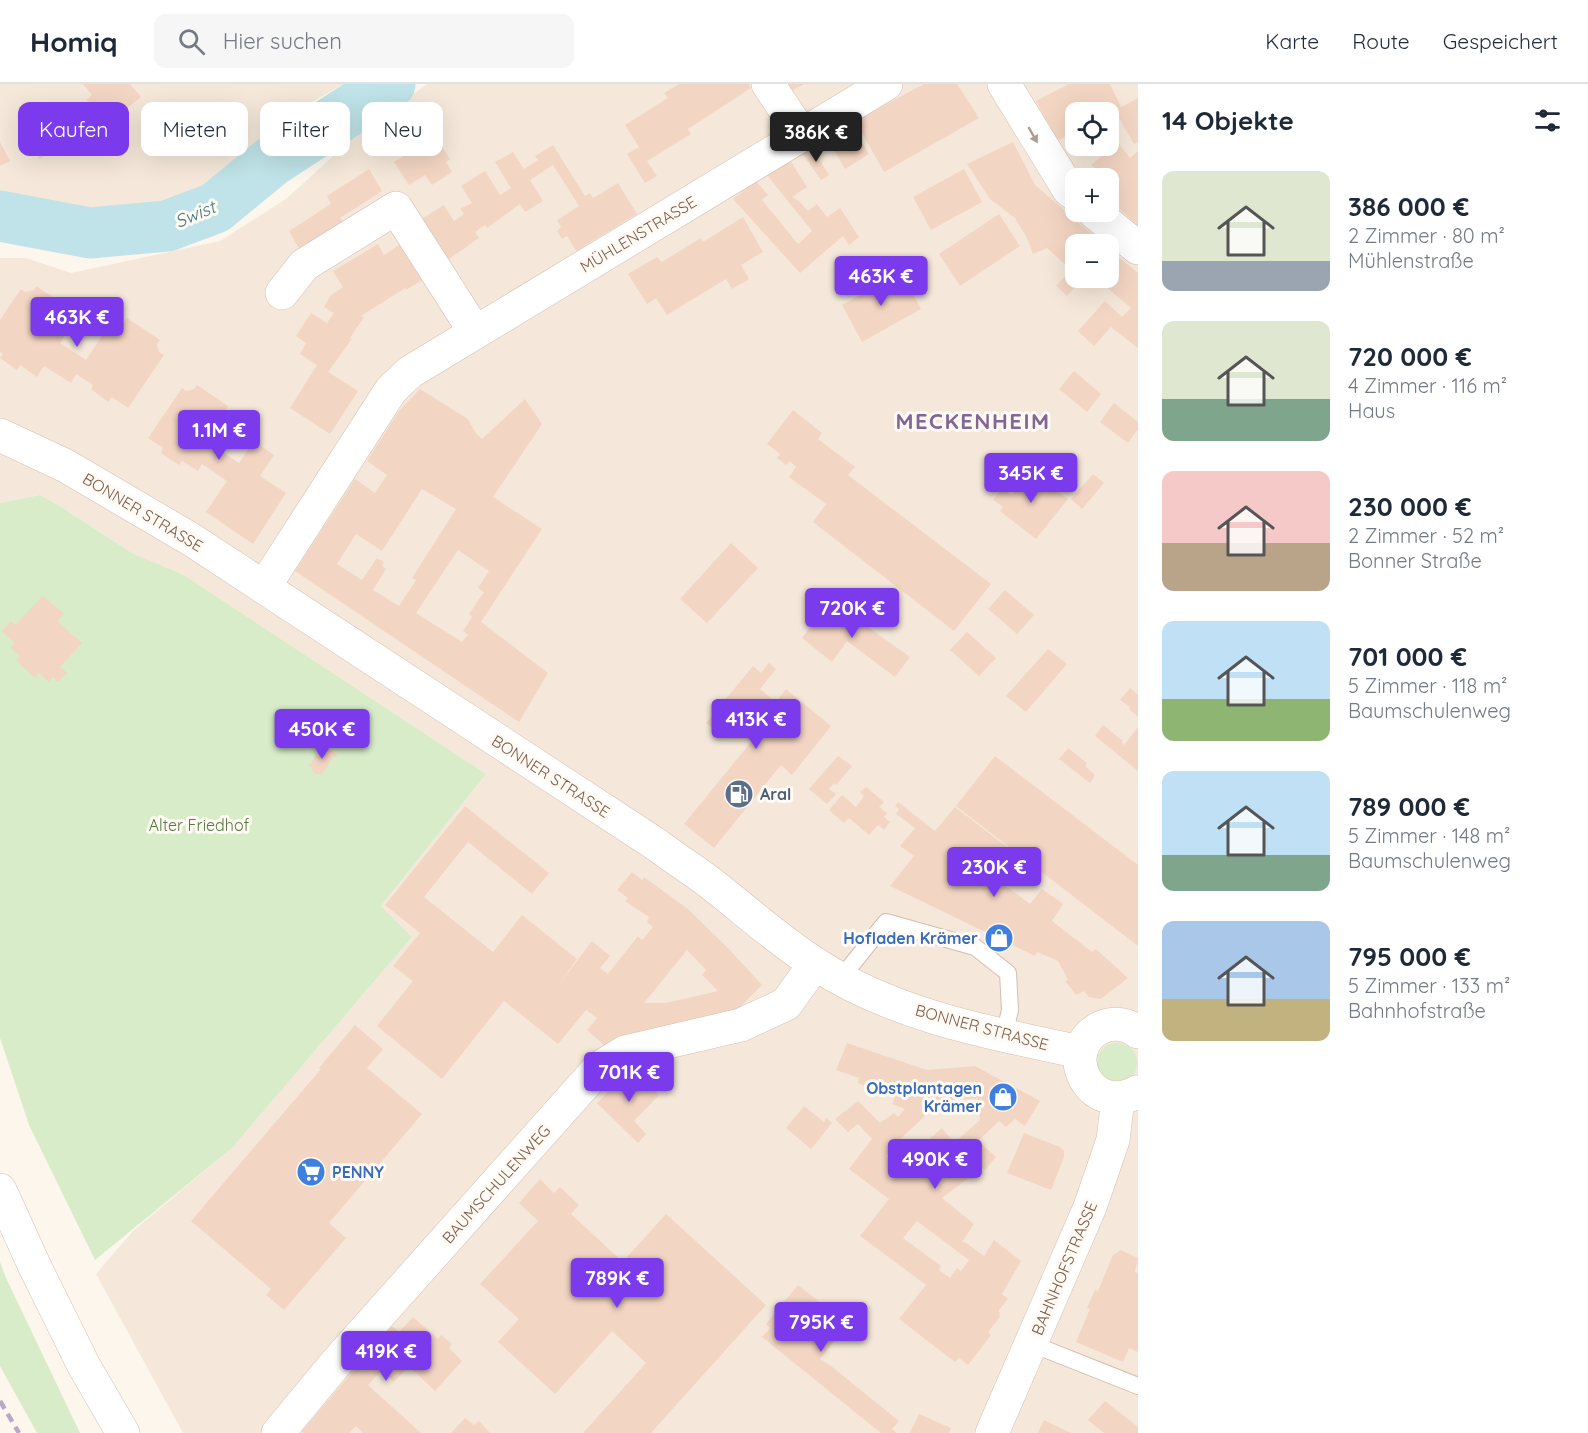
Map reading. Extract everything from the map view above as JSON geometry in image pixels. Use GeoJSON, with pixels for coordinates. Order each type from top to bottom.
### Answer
{"type":"FeatureCollection","features":[{"type":"Feature","properties":{"kind":"street"},"geometry":{"type":"LineString","coordinates":[[768,84],[802,135]]}},
{"type":"Feature","properties":{"kind":"street","name":"MÜHLENSTRASSE"},"geometry":{"type":"LineString","coordinates":[[264,587],[391,390],[410,372],[886,84]]}},
{"type":"Feature","properties":{"kind":"street"},"geometry":{"type":"LineString","coordinates":[[1004,84],[1065,184]]}},
{"type":"Feature","properties":{"kind":"street"},"geometry":{"type":"LineString","coordinates":[[282,293],[304,265],[396,208],[475,332]]}},
{"type":"Feature","properties":{"kind":"street"},"geometry":{"type":"LineString","coordinates":[[1106,222],[1138,248]]}},
{"type":"Feature","properties":{"kind":"street","name":"BONNER STRASSE"},"geometry":{"type":"LineString","coordinates":[[0,435],[108,489],[264,587],[657,845],[710,883],[760,924],[828,971],[866,992],[934,1018],[1081,1052]]}},
{"type":"Feature","properties":{"kind":"street"},"geometry":{"type":"LineString","coordinates":[[0,460],[38,454]]}},
{"type":"Feature","properties":{"kind":"street","name":"BAUMSCHULENWEG"},"geometry":{"type":"LineString","coordinates":[[278,1433],[336,1363],[599,1068],[625,1052],[741,1025],[786,1004],[828,971]]}},
{"type":"Feature","properties":{"kind":"street"},"geometry":{"type":"LineString","coordinates":[[1128,1095],[1098,1093],[1087,1083],[1080,1068],[1081,1052],[1084,1043],[1098,1030],[1116,1024],[1136,1027]]}},
{"type":"Feature","properties":{"kind":"street","name":"BAHNHOFSTRASSE"},"geometry":{"type":"LineString","coordinates":[[993,1433],[1090,1207],[1128,1095]]}},
{"type":"Feature","properties":{"kind":"street"},"geometry":{"type":"LineString","coordinates":[[0,1190],[84,1366],[123,1433]]}},
{"type":"Feature","properties":{"kind":"lane"},"geometry":{"type":"LineString","coordinates":[[828,971],[886,922],[975,947],[1008,973],[1010,1010],[1004,1036]]}},
{"type":"Feature","properties":{"kind":"lane"},"geometry":{"type":"LineString","coordinates":[[1032,1344],[1138,1386]]}},
{"type":"Feature","properties":{"kind":"shaded area"},"geometry":{"type":"Polygon","coordinates":[[[0,84],[343,84],[312,102],[260,102],[260,146],[208,191],[162,212],[0,201],[0,84]]]}},
{"type":"Feature","properties":{"kind":"shaded area"},"geometry":{"type":"Polygon","coordinates":[[[427,84],[1138,84],[1138,1433],[183,1433],[96,1274],[133,1231],[232,1148],[412,937],[381,906],[486,774],[184,575],[132,553],[40,495],[0,503],[0,258],[26,258],[71,273],[220,241],[286,199],[333,156],[350,156],[350,141],[362,131],[362,156],[443,156],[443,102],[402,102],[427,84]]]}},
{"type":"Feature","properties":{"kind":"green space","name":"Alter Friedhof"},"geometry":{"type":"Polygon","coordinates":[[[40,495],[132,553],[184,575],[486,774],[381,906],[412,937],[232,1148],[95,1260],[29,1125],[0,1038],[0,503],[40,495]]]}},
{"type":"Feature","properties":{"kind":"green space"},"geometry":{"type":"Polygon","coordinates":[[[1117,1043],[1125,1044],[1131,1049],[1136,1055],[1136,1071],[1131,1077],[1125,1082],[1117,1083],[1109,1082],[1103,1077],[1098,1071],[1097,1063],[1098,1055],[1103,1049],[1109,1044],[1117,1043]]]}},
{"type":"Feature","properties":{"kind":"green space"},"geometry":{"type":"Polygon","coordinates":[[[0,1262],[80,1433],[37,1433],[0,1366],[0,1262]]]}},
{"type":"Feature","properties":{"kind":"building"},"geometry":{"type":"Polygon","coordinates":[[[83,84],[130,84],[141,97],[129,107],[129,102],[88,102],[86,100],[92,95],[83,84]]]}},
{"type":"Feature","properties":{"kind":"building"},"geometry":{"type":"Polygon","coordinates":[[[679,84],[749,84],[751,88],[688,129],[691,134],[647,161],[657,176],[645,183],[627,154],[639,147],[625,125],[668,98],[664,93],[679,84]]]}},
{"type":"Feature","properties":{"kind":"building"},"geometry":{"type":"Polygon","coordinates":[[[785,84],[804,84],[790,92],[785,84]]]}},
{"type":"Feature","properties":{"kind":"building"},"geometry":{"type":"Polygon","coordinates":[[[924,84],[957,84],[979,118],[884,172],[855,121],[924,84]]]}},
{"type":"Feature","properties":{"kind":"building"},"geometry":{"type":"Polygon","coordinates":[[[1069,84],[1110,84],[1119,102],[1065,102],[1065,137],[1057,141],[1036,101],[1069,84]]]}},
{"type":"Feature","properties":{"kind":"building"},"geometry":{"type":"Polygon","coordinates":[[[1138,98],[1138,142],[1134,144],[1119,118],[1119,103],[1121,107],[1138,98]]]}},
{"type":"Feature","properties":{"kind":"building"},"geometry":{"type":"Polygon","coordinates":[[[850,123],[869,154],[845,169],[827,138],[850,123]]]}},
{"type":"Feature","properties":{"kind":"building"},"geometry":{"type":"Polygon","coordinates":[[[0,142],[10,161],[0,166],[0,142]]]}},
{"type":"Feature","properties":{"kind":"building"},"geometry":{"type":"Polygon","coordinates":[[[1013,142],[1035,185],[1065,211],[1065,222],[1078,222],[1091,234],[1065,234],[1065,264],[1047,248],[1033,254],[1015,218],[990,199],[967,164],[1013,142]]]}},
{"type":"Feature","properties":{"kind":"building"},"geometry":{"type":"Polygon","coordinates":[[[1119,144],[1130,158],[1138,151],[1138,226],[1119,208],[1119,168],[1095,168],[1091,165],[1102,156],[1119,156],[1119,144]]]}},
{"type":"Feature","properties":{"kind":"building"},"geometry":{"type":"Polygon","coordinates":[[[553,145],[585,196],[590,193],[593,198],[618,183],[637,214],[576,251],[567,236],[562,239],[557,231],[561,227],[557,220],[579,206],[553,165],[530,180],[543,201],[525,212],[520,204],[487,228],[485,225],[475,232],[479,238],[446,261],[420,220],[444,205],[454,221],[464,214],[460,209],[472,203],[461,186],[485,171],[500,195],[511,188],[495,162],[513,152],[524,169],[538,160],[535,156],[553,145]]]}},
{"type":"Feature","properties":{"kind":"building"},"geometry":{"type":"Polygon","coordinates":[[[811,147],[829,175],[821,180],[802,153],[811,147]]]}},
{"type":"Feature","properties":{"kind":"building"},"geometry":{"type":"Polygon","coordinates":[[[443,148],[450,159],[446,162],[452,172],[432,185],[425,175],[409,185],[394,162],[404,156],[443,156],[443,148]]]}},
{"type":"Feature","properties":{"kind":"building"},"geometry":{"type":"Polygon","coordinates":[[[790,160],[807,187],[792,197],[808,211],[817,204],[827,217],[840,208],[859,237],[849,245],[843,236],[800,273],[733,199],[756,181],[768,195],[762,200],[798,244],[812,231],[767,175],[790,160]]]}},
{"type":"Feature","properties":{"kind":"building"},"geometry":{"type":"Polygon","coordinates":[[[369,169],[382,191],[340,218],[345,225],[301,252],[289,231],[331,204],[327,196],[369,169]]]}},
{"type":"Feature","properties":{"kind":"building"},"geometry":{"type":"Polygon","coordinates":[[[964,169],[982,202],[931,230],[913,197],[964,169]]]}},
{"type":"Feature","properties":{"kind":"building"},"geometry":{"type":"Polygon","coordinates":[[[999,214],[1020,246],[960,286],[939,254],[999,214]]]}},
{"type":"Feature","properties":{"kind":"building"},"geometry":{"type":"Polygon","coordinates":[[[743,217],[763,252],[741,265],[749,279],[732,289],[726,279],[667,315],[656,298],[647,304],[628,274],[657,257],[662,262],[701,238],[703,242],[743,217]]]}},
{"type":"Feature","properties":{"kind":"building"},"geometry":{"type":"Polygon","coordinates":[[[402,243],[424,279],[406,290],[405,288],[361,316],[364,317],[350,338],[352,339],[328,372],[358,391],[330,434],[290,408],[317,365],[300,354],[306,343],[296,336],[311,313],[327,323],[334,313],[324,307],[330,296],[343,287],[333,271],[378,244],[384,255],[402,243]]]}},
{"type":"Feature","properties":{"kind":"building"},"geometry":{"type":"Polygon","coordinates":[[[1119,258],[1138,273],[1138,348],[1111,327],[1094,346],[1078,331],[1105,301],[1122,317],[1131,308],[1107,288],[1119,288],[1119,258]]]}},
{"type":"Feature","properties":{"kind":"building"},"geometry":{"type":"Polygon","coordinates":[[[901,272],[921,309],[862,342],[842,305],[901,272]]]}},
{"type":"Feature","properties":{"kind":"building"},"geometry":{"type":"Polygon","coordinates":[[[1065,276],[1065,288],[1074,288],[1067,296],[1056,286],[1065,276]]]}},
{"type":"Feature","properties":{"kind":"building"},"geometry":{"type":"Polygon","coordinates":[[[36,286],[69,308],[66,312],[68,321],[73,323],[60,343],[86,360],[112,321],[116,324],[124,322],[127,318],[160,340],[157,344],[159,352],[164,355],[128,408],[112,397],[108,402],[91,389],[93,385],[76,374],[71,383],[44,366],[37,377],[20,365],[17,370],[0,358],[3,354],[0,352],[0,320],[21,289],[25,292],[34,290],[36,286]]]}},
{"type":"Feature","properties":{"kind":"building"},"geometry":{"type":"Polygon","coordinates":[[[1074,371],[1101,394],[1087,412],[1059,389],[1074,371]]]}},
{"type":"Feature","properties":{"kind":"building"},"geometry":{"type":"Polygon","coordinates":[[[197,385],[228,406],[227,418],[231,421],[214,447],[239,463],[254,441],[274,455],[260,476],[286,493],[253,544],[206,512],[227,481],[202,464],[198,471],[182,461],[179,465],[161,453],[163,448],[148,438],[182,388],[186,391],[194,389],[197,385]]]}},
{"type":"Feature","properties":{"kind":"building"},"geometry":{"type":"Polygon","coordinates":[[[420,389],[468,419],[482,439],[525,399],[542,424],[493,497],[542,529],[481,622],[548,673],[519,722],[295,571],[355,479],[375,493],[387,475],[367,461],[399,411],[420,389]],[[422,489],[382,551],[356,534],[337,564],[362,580],[377,558],[384,562],[382,566],[386,569],[373,590],[399,606],[416,580],[412,578],[456,509],[422,489]],[[458,550],[416,613],[462,642],[468,635],[463,631],[472,617],[469,614],[484,592],[478,588],[489,571],[458,550]]]}},
{"type":"Feature","properties":{"kind":"building"},"geometry":{"type":"Polygon","coordinates":[[[1114,403],[1138,422],[1138,429],[1128,443],[1100,422],[1114,403]]]}},
{"type":"Feature","properties":{"kind":"building"},"geometry":{"type":"Polygon","coordinates":[[[793,410],[822,433],[818,439],[855,467],[848,475],[991,584],[954,631],[813,522],[826,504],[789,477],[796,467],[790,461],[786,465],[777,458],[780,454],[767,444],[793,410]]]}},
{"type":"Feature","properties":{"kind":"building"},"geometry":{"type":"Polygon","coordinates":[[[1030,471],[1068,499],[1036,539],[1000,511],[1003,507],[993,500],[1002,488],[1012,495],[1030,471]]]}},
{"type":"Feature","properties":{"kind":"building"},"geometry":{"type":"Polygon","coordinates":[[[1093,474],[1104,483],[1082,509],[1071,499],[1093,474]]]}},
{"type":"Feature","properties":{"kind":"building"},"geometry":{"type":"Polygon","coordinates":[[[731,543],[758,568],[707,623],[680,599],[731,543]]]}},
{"type":"Feature","properties":{"kind":"building"},"geometry":{"type":"Polygon","coordinates":[[[1005,590],[1034,615],[1017,634],[988,609],[1005,590]]]}},
{"type":"Feature","properties":{"kind":"building"},"geometry":{"type":"Polygon","coordinates":[[[43,596],[64,614],[57,621],[82,643],[60,667],[67,673],[58,682],[53,677],[49,682],[39,673],[35,678],[16,660],[20,656],[11,648],[15,643],[2,631],[11,621],[15,625],[43,596]]]}},
{"type":"Feature","properties":{"kind":"building"},"geometry":{"type":"Polygon","coordinates":[[[831,601],[910,657],[895,677],[847,641],[832,662],[802,638],[831,601]]]}},
{"type":"Feature","properties":{"kind":"building"},"geometry":{"type":"Polygon","coordinates":[[[967,632],[996,658],[979,676],[950,650],[967,632]]]}},
{"type":"Feature","properties":{"kind":"building"},"geometry":{"type":"Polygon","coordinates":[[[1048,649],[1067,664],[1026,712],[1006,696],[1048,649]]]}},
{"type":"Feature","properties":{"kind":"building"},"geometry":{"type":"Polygon","coordinates":[[[769,663],[776,669],[760,689],[776,702],[786,689],[831,726],[792,775],[781,765],[714,848],[684,824],[751,742],[731,725],[722,736],[706,723],[753,666],[761,673],[769,663]]]}},
{"type":"Feature","properties":{"kind":"building"},"geometry":{"type":"Polygon","coordinates":[[[1130,688],[1138,695],[1138,717],[1120,700],[1130,688]]]}},
{"type":"Feature","properties":{"kind":"building"},"geometry":{"type":"Polygon","coordinates":[[[1103,725],[1123,741],[1121,742],[1124,745],[1138,727],[1138,771],[1095,736],[1103,725]]]}},
{"type":"Feature","properties":{"kind":"building"},"geometry":{"type":"Polygon","coordinates":[[[324,745],[337,757],[333,757],[321,776],[313,772],[308,764],[324,745]]]}},
{"type":"Feature","properties":{"kind":"building"},"geometry":{"type":"Polygon","coordinates":[[[1068,748],[1087,763],[1085,766],[1095,775],[1090,783],[1059,759],[1068,748]]]}},
{"type":"Feature","properties":{"kind":"building"},"geometry":{"type":"Polygon","coordinates":[[[838,756],[852,766],[836,785],[834,783],[829,789],[836,794],[827,804],[809,789],[838,756]]]}},
{"type":"Feature","properties":{"kind":"building"},"geometry":{"type":"Polygon","coordinates":[[[995,756],[1138,865],[1138,946],[956,806],[995,756]]]}},
{"type":"Feature","properties":{"kind":"building"},"geometry":{"type":"Polygon","coordinates":[[[866,787],[884,802],[879,807],[887,813],[884,817],[890,822],[884,830],[878,825],[869,835],[849,818],[844,823],[829,810],[842,795],[856,807],[864,796],[860,792],[866,787]]]}},
{"type":"Feature","properties":{"kind":"building"},"geometry":{"type":"Polygon","coordinates":[[[898,802],[935,831],[955,807],[1015,853],[995,878],[1030,904],[1042,889],[1063,904],[1052,921],[1092,952],[1096,949],[1128,978],[1101,999],[1089,997],[1084,991],[1076,995],[1065,981],[1068,980],[1058,961],[1037,952],[1035,956],[890,886],[914,856],[900,846],[915,828],[896,814],[899,809],[895,806],[898,802]]]}},
{"type":"Feature","properties":{"kind":"building"},"geometry":{"type":"Polygon","coordinates":[[[465,806],[549,873],[532,894],[468,842],[424,897],[493,952],[522,915],[577,959],[557,987],[592,941],[610,956],[600,968],[608,974],[638,936],[642,940],[653,927],[647,922],[649,917],[625,901],[628,898],[617,890],[632,872],[642,880],[644,877],[688,909],[762,985],[736,1011],[619,1036],[604,1045],[587,1030],[597,1018],[586,1010],[558,1044],[504,1001],[442,1079],[377,1026],[413,981],[393,966],[420,933],[385,905],[465,806]],[[687,950],[644,1003],[666,1003],[718,991],[702,975],[706,970],[687,950]]]}},
{"type":"Feature","properties":{"kind":"building"},"geometry":{"type":"Polygon","coordinates":[[[355,1025],[383,1049],[367,1068],[422,1114],[329,1223],[346,1238],[284,1310],[266,1295],[271,1289],[191,1221],[321,1069],[319,1068],[355,1025]]]}},
{"type":"Feature","properties":{"kind":"building"},"geometry":{"type":"Polygon","coordinates":[[[847,1043],[927,1070],[975,1066],[1040,1101],[1025,1126],[1015,1119],[1006,1127],[999,1121],[978,1141],[996,1157],[985,1170],[982,1168],[942,1198],[974,1224],[962,1242],[984,1256],[994,1240],[1021,1261],[1002,1294],[1008,1299],[999,1310],[1000,1317],[988,1332],[991,1335],[968,1365],[959,1358],[955,1362],[899,1319],[926,1285],[860,1236],[889,1199],[849,1169],[872,1139],[858,1124],[848,1132],[835,1119],[858,1101],[880,1123],[894,1113],[898,1117],[905,1109],[892,1104],[897,1092],[869,1082],[867,1087],[858,1083],[859,1078],[836,1070],[847,1043]],[[978,1098],[927,1101],[924,1117],[898,1141],[900,1144],[886,1156],[899,1166],[942,1128],[954,1143],[980,1120],[978,1098]],[[917,1221],[903,1238],[941,1266],[939,1270],[950,1278],[957,1268],[961,1271],[969,1260],[917,1221]]]}},
{"type":"Feature","properties":{"kind":"building"},"geometry":{"type":"Polygon","coordinates":[[[632,1068],[659,1095],[634,1121],[646,1134],[638,1143],[597,1103],[632,1068]]]}},
{"type":"Feature","properties":{"kind":"building"},"geometry":{"type":"Polygon","coordinates":[[[804,1106],[824,1122],[826,1118],[832,1123],[811,1149],[786,1128],[804,1106]]]}},
{"type":"Feature","properties":{"kind":"building"},"geometry":{"type":"Polygon","coordinates":[[[1024,1133],[1060,1147],[1064,1151],[1064,1157],[1051,1190],[1007,1173],[1024,1133]]]}},
{"type":"Feature","properties":{"kind":"building"},"geometry":{"type":"Polygon","coordinates":[[[540,1179],[554,1193],[560,1187],[579,1205],[571,1214],[625,1264],[618,1271],[644,1293],[655,1281],[627,1257],[666,1214],[766,1305],[651,1433],[583,1433],[646,1363],[612,1331],[555,1394],[498,1342],[519,1319],[480,1284],[538,1221],[519,1203],[540,1179]]]}},
{"type":"Feature","properties":{"kind":"building"},"geometry":{"type":"Polygon","coordinates":[[[1121,1250],[1138,1258],[1135,1272],[1138,1273],[1138,1352],[1129,1348],[1123,1362],[1076,1342],[1090,1309],[1087,1308],[1095,1290],[1098,1291],[1113,1255],[1121,1250]]]}},
{"type":"Feature","properties":{"kind":"building"},"geometry":{"type":"Polygon","coordinates":[[[798,1285],[848,1324],[820,1359],[899,1421],[892,1429],[897,1433],[881,1433],[762,1337],[770,1328],[766,1324],[798,1285]]]}},
{"type":"Feature","properties":{"kind":"building"},"geometry":{"type":"Polygon","coordinates":[[[413,1317],[438,1339],[441,1335],[452,1344],[449,1348],[462,1361],[435,1391],[409,1366],[394,1382],[381,1371],[368,1385],[421,1433],[363,1433],[356,1426],[349,1433],[304,1433],[302,1431],[392,1326],[399,1332],[413,1317]]]}},
{"type":"Feature","properties":{"kind":"building"},"geometry":{"type":"Polygon","coordinates":[[[1105,1401],[1138,1427],[1138,1433],[1104,1433],[1088,1420],[1105,1401]]]}},
{"type":"Feature","properties":{"kind":"building"},"geometry":{"type":"Polygon","coordinates":[[[919,1414],[951,1428],[949,1433],[910,1433],[919,1414]]]}},
{"type":"Feature","properties":{"kind":"building"},"geometry":{"type":"Polygon","coordinates":[[[465,1418],[474,1425],[479,1421],[490,1433],[451,1433],[465,1418]]]}},
{"type":"Feature","properties":{"kind":"building"},"geometry":{"type":"Polygon","coordinates":[[[1044,1420],[1071,1433],[1038,1433],[1044,1420]]]}},
{"type":"Feature","properties":{"kind":"waterway","name":"Swist"},"geometry":{"type":"LineString","coordinates":[[0,216],[90,233],[167,226],[215,208],[271,162],[390,84]]}},
{"type":"Feature","properties":{"kind":"railway"},"geometry":{"type":"LineString","coordinates":[[0,1401],[19,1433]]}},
{"type":"Feature","properties":{"kind":"place","name":"Aral"},"geometry":{"type":"Point","coordinates":[739,794]}},
{"type":"Feature","properties":{"kind":"place","name":"Hofladen Krämer"},"geometry":{"type":"Point","coordinates":[999,938]}},
{"type":"Feature","properties":{"kind":"place","name":"Obstplantagen Krämer"},"geometry":{"type":"Point","coordinates":[1003,1097]}},
{"type":"Feature","properties":{"kind":"place","name":"PENNY"},"geometry":{"type":"Point","coordinates":[311,1172]}},
{"type":"Feature","properties":{"kind":"district","name":"MECKENHEIM"},"geometry":{"type":"Point","coordinates":[973,421]}}]}
